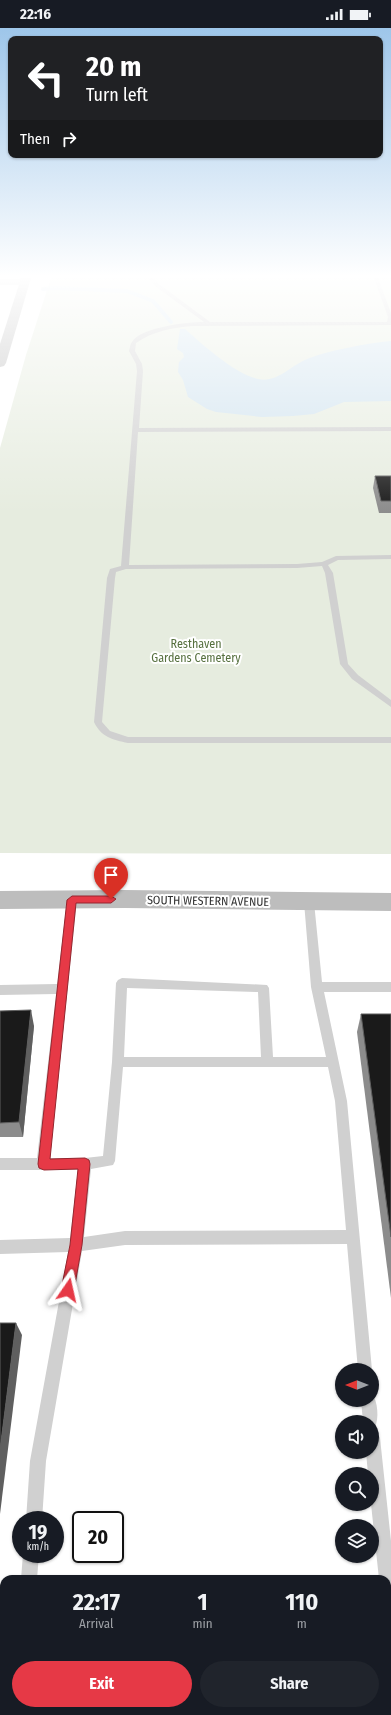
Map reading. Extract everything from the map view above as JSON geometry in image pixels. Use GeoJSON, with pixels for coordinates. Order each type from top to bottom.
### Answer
{"type":"FeatureCollection","features":[{"type":"Feature","properties":{"kind":"main road","name":"SOUTH WESTERN AVENUE"},"geometry":{"type":"LineString","coordinates":[[0,900],[391,902]]}},
{"type":"Feature","properties":{"kind":"lane"},"geometry":{"type":"LineString","coordinates":[[125,567],[140,371],[139,364],[135,357]]}},
{"type":"Feature","properties":{"kind":"lane"},"geometry":{"type":"LineString","coordinates":[[135,430],[391,430]]}},
{"type":"Feature","properties":{"kind":"lane"},"geometry":{"type":"LineString","coordinates":[[391,557],[343,558],[328,561],[324,564],[297,566],[125,567],[113,572],[111,578],[98,722],[101,729],[108,735],[140,740],[391,740]]}},
{"type":"Feature","properties":{"kind":"lane"},"geometry":{"type":"LineString","coordinates":[[324,564],[329,573],[344,664],[355,677],[391,704]]}},
{"type":"Feature","properties":{"kind":"lane"},"geometry":{"type":"LineString","coordinates":[[44,1164],[72,900]]}},
{"type":"Feature","properties":{"kind":"lane"},"geometry":{"type":"LineString","coordinates":[[309,902],[316,987],[341,1102],[364,1363]]}},
{"type":"Feature","properties":{"kind":"lane"},"geometry":{"type":"LineString","coordinates":[[0,1164],[85,1164],[109,1161],[118,1062],[122,984],[263,988],[267,1062]]}},
{"type":"Feature","properties":{"kind":"lane"},"geometry":{"type":"LineString","coordinates":[[316,987],[391,987]]}},
{"type":"Feature","properties":{"kind":"lane"},"geometry":{"type":"LineString","coordinates":[[0,990],[62,989]]}},
{"type":"Feature","properties":{"kind":"lane"},"geometry":{"type":"LineString","coordinates":[[118,1062],[332,1062]]}},
{"type":"Feature","properties":{"kind":"lane"},"geometry":{"type":"LineString","coordinates":[[35,1511],[38,1461],[76,1245],[85,1164]]}},
{"type":"Feature","properties":{"kind":"lane"},"geometry":{"type":"LineString","coordinates":[[0,1247],[76,1245],[125,1238],[353,1237]]}},
{"type":"Feature","properties":{"kind":"lane"},"geometry":{"type":"LineString","coordinates":[[374,1459],[386,1575]]}},
{"type":"Feature","properties":{"kind":"lane"},"geometry":{"type":"LineString","coordinates":[[29,1575],[30,1563]]}},
{"type":"Feature","properties":{"kind":"green space","name":"Resthaven Gardens Cemetery"},"geometry":{"type":"Polygon","coordinates":[[[26,357],[391,357],[391,854],[0,853],[0,448],[26,357]]]}},
{"type":"Feature","properties":{"kind":"water"},"geometry":{"type":"Polygon","coordinates":[[[184,357],[218,357],[249,376],[265,380],[277,377],[299,363],[314,357],[391,357],[391,401],[344,402],[314,414],[293,416],[262,417],[216,412],[207,409],[188,397],[183,380],[178,372],[179,362],[184,357]]]}},
{"type":"Feature","properties":{"kind":"building"},"geometry":{"type":"Polygon","coordinates":[[[375,476],[391,476],[391,501],[381,501],[375,476]]]}},
{"type":"Feature","properties":{"kind":"building"},"geometry":{"type":"Polygon","coordinates":[[[31,1010],[19,1122],[0,1123],[0,1011],[31,1010]]]}},
{"type":"Feature","properties":{"kind":"building"},"geometry":{"type":"Polygon","coordinates":[[[361,1014],[391,1014],[391,1237],[361,1014]]]}},
{"type":"Feature","properties":{"kind":"building"},"geometry":{"type":"Polygon","coordinates":[[[0,1323],[16,1323],[0,1450],[0,1323]]]}},
{"type":"Feature","properties":{"kind":"route"},"geometry":{"type":"LineString","coordinates":[[68,1290],[76,1245],[85,1164],[44,1164],[66,950],[72,900],[111,899]]}}]}
